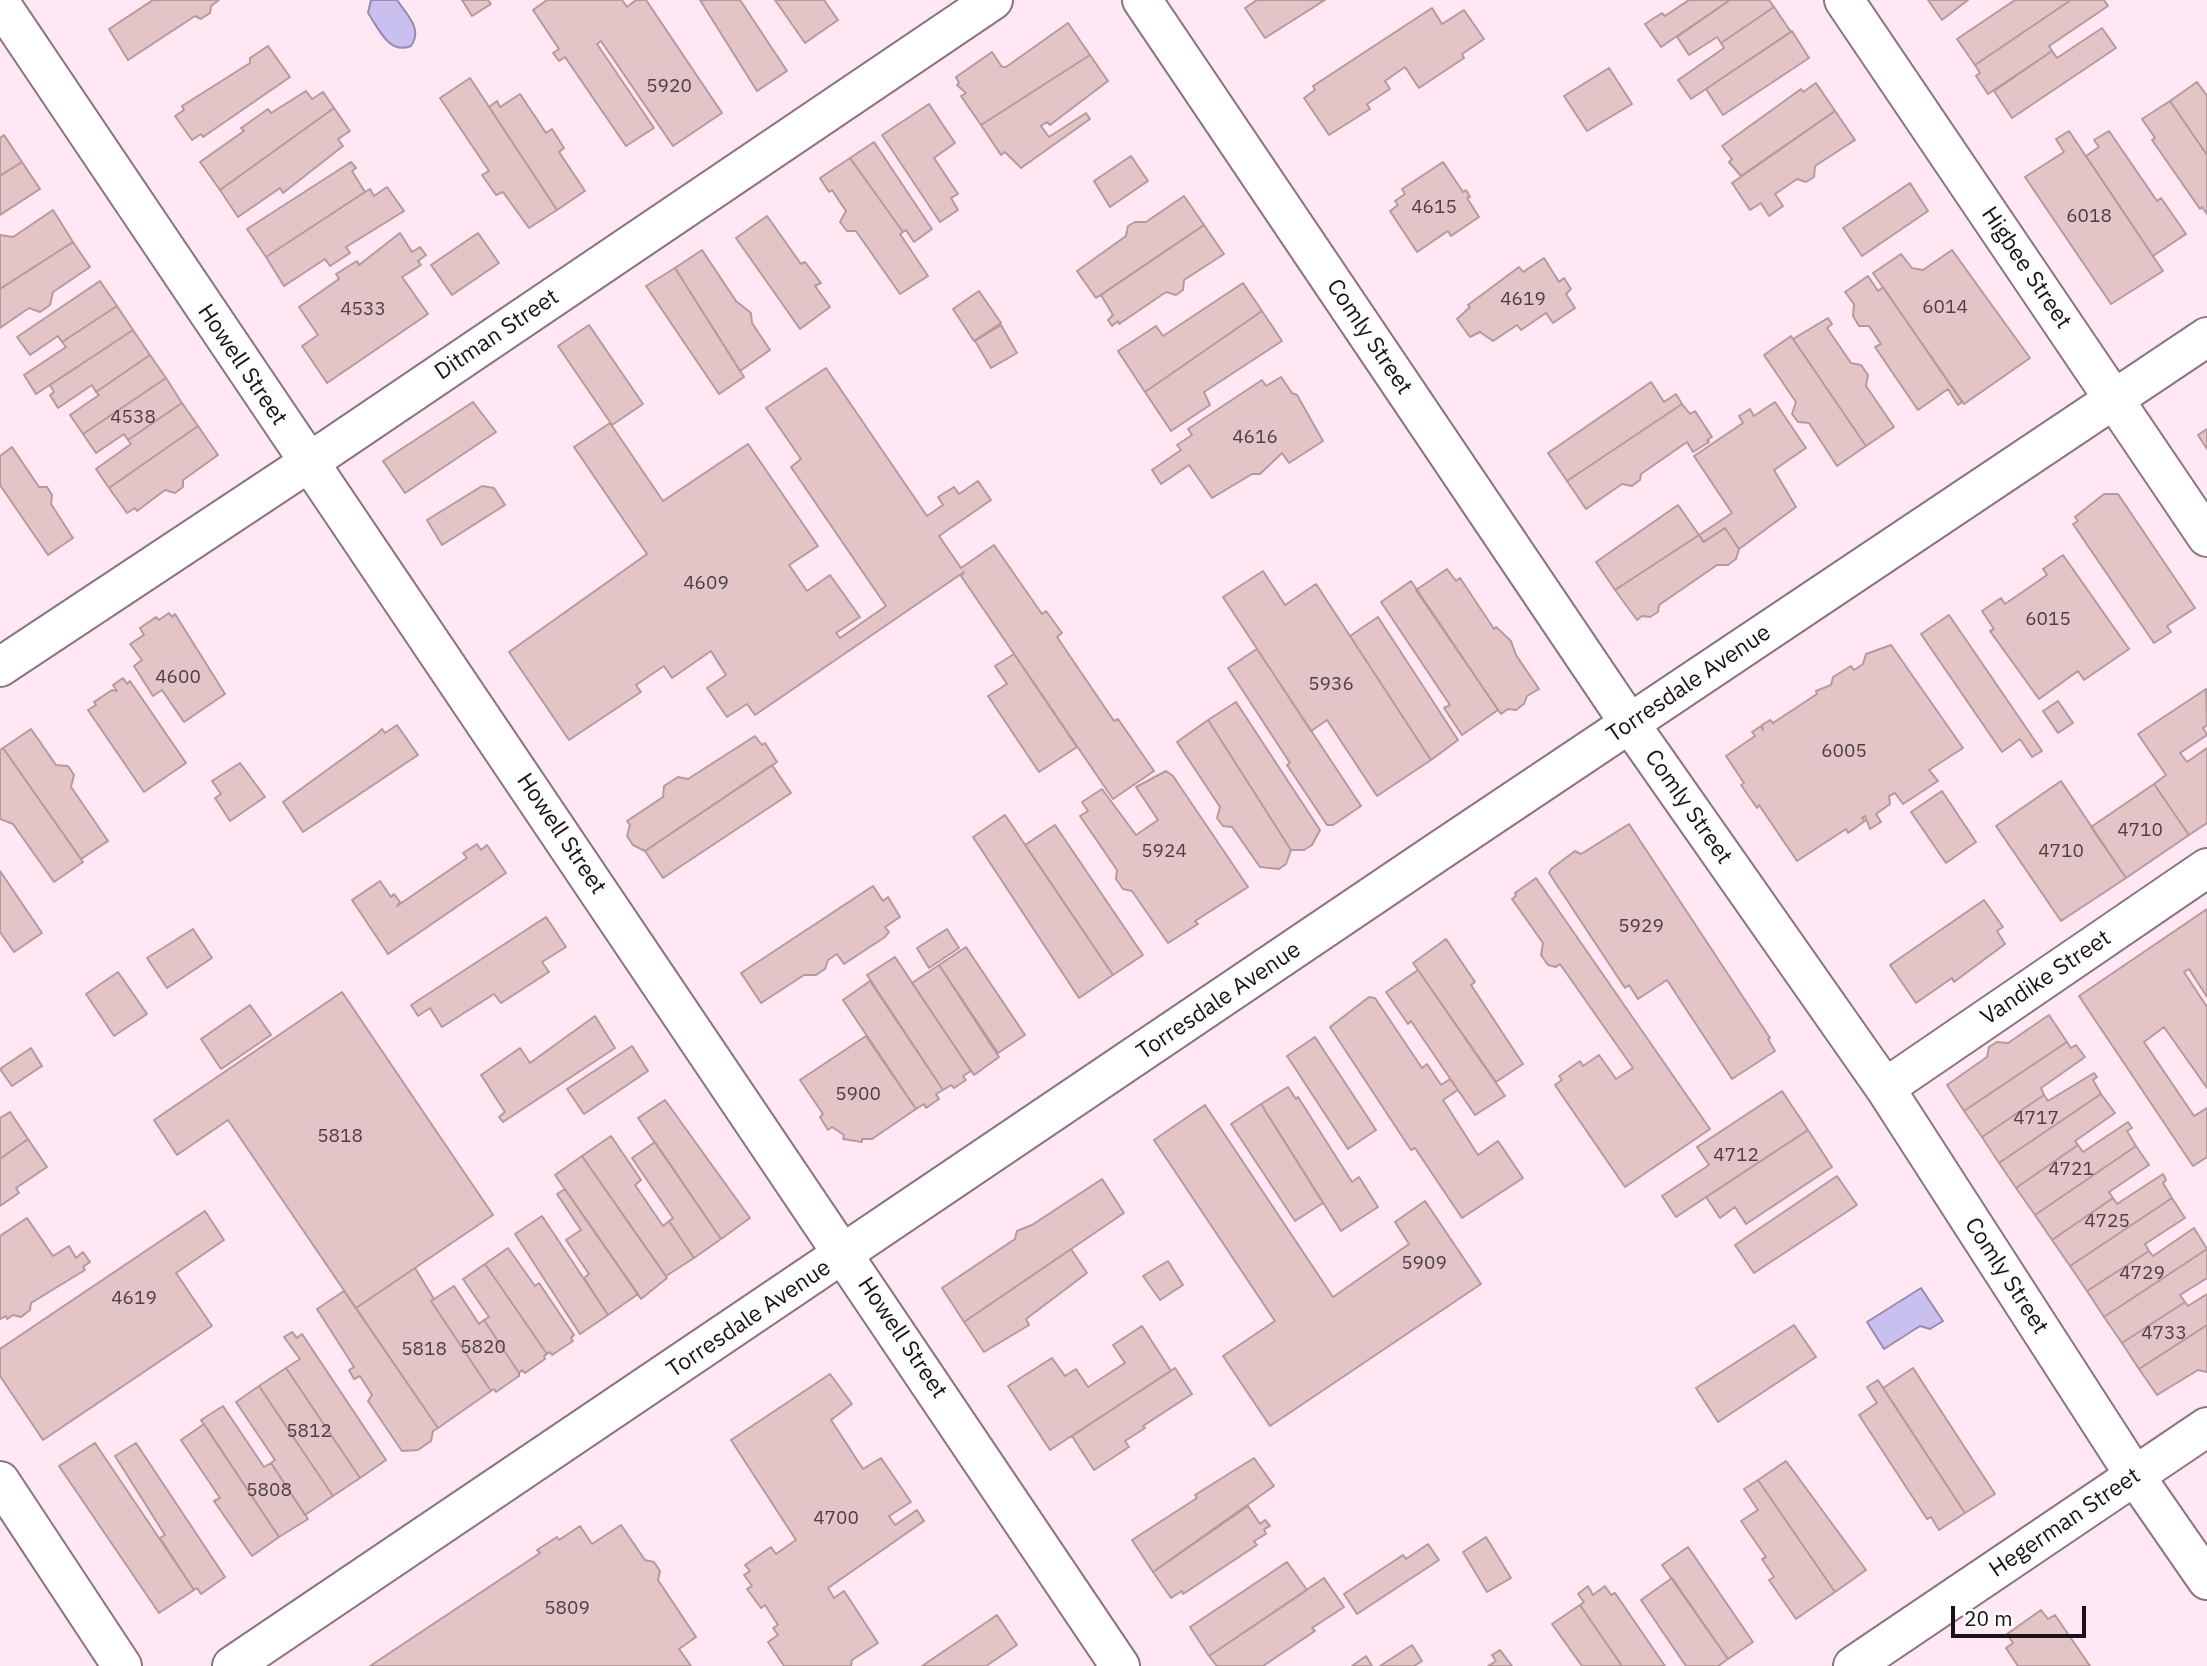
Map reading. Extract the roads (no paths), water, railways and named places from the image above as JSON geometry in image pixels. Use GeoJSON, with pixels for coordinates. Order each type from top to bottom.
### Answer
{"type":"FeatureCollection","features":[{"type":"Feature","properties":{"kind":"street","name":"Ditman Street"},"geometry":{"type":"LineString","coordinates":[[0,667],[308,463],[993,0]]}},
{"type":"Feature","properties":{"kind":"street","name":"Comly Street"},"geometry":{"type":"LineString","coordinates":[[1142,0],[1630,724],[1885,1088],[2135,1476],[2207,1580]]}},
{"type":"Feature","properties":{"kind":"street","name":"Higbee Street"},"geometry":{"type":"LineString","coordinates":[[1844,0],[2207,537]]}},
{"type":"Feature","properties":{"kind":"street","name":"Howell Street"},"geometry":{"type":"LineString","coordinates":[[0,3],[308,463],[846,1254],[1121,1666]]}},
{"type":"Feature","properties":{"kind":"street","name":"Torresdale Avenue"},"geometry":{"type":"LineString","coordinates":[[232,1666],[2207,337]]}},
{"type":"Feature","properties":{"kind":"street","name":"Vandike Street"},"geometry":{"type":"LineString","coordinates":[[1885,1088],[2207,868]]}},
{"type":"Feature","properties":{"kind":"street","name":"Hegerman Street"},"geometry":{"type":"LineString","coordinates":[[1853,1666],[2207,1427]]}},
{"type":"Feature","properties":{"kind":"street"},"geometry":{"type":"LineString","coordinates":[[0,1482],[122,1666]]}}]}
